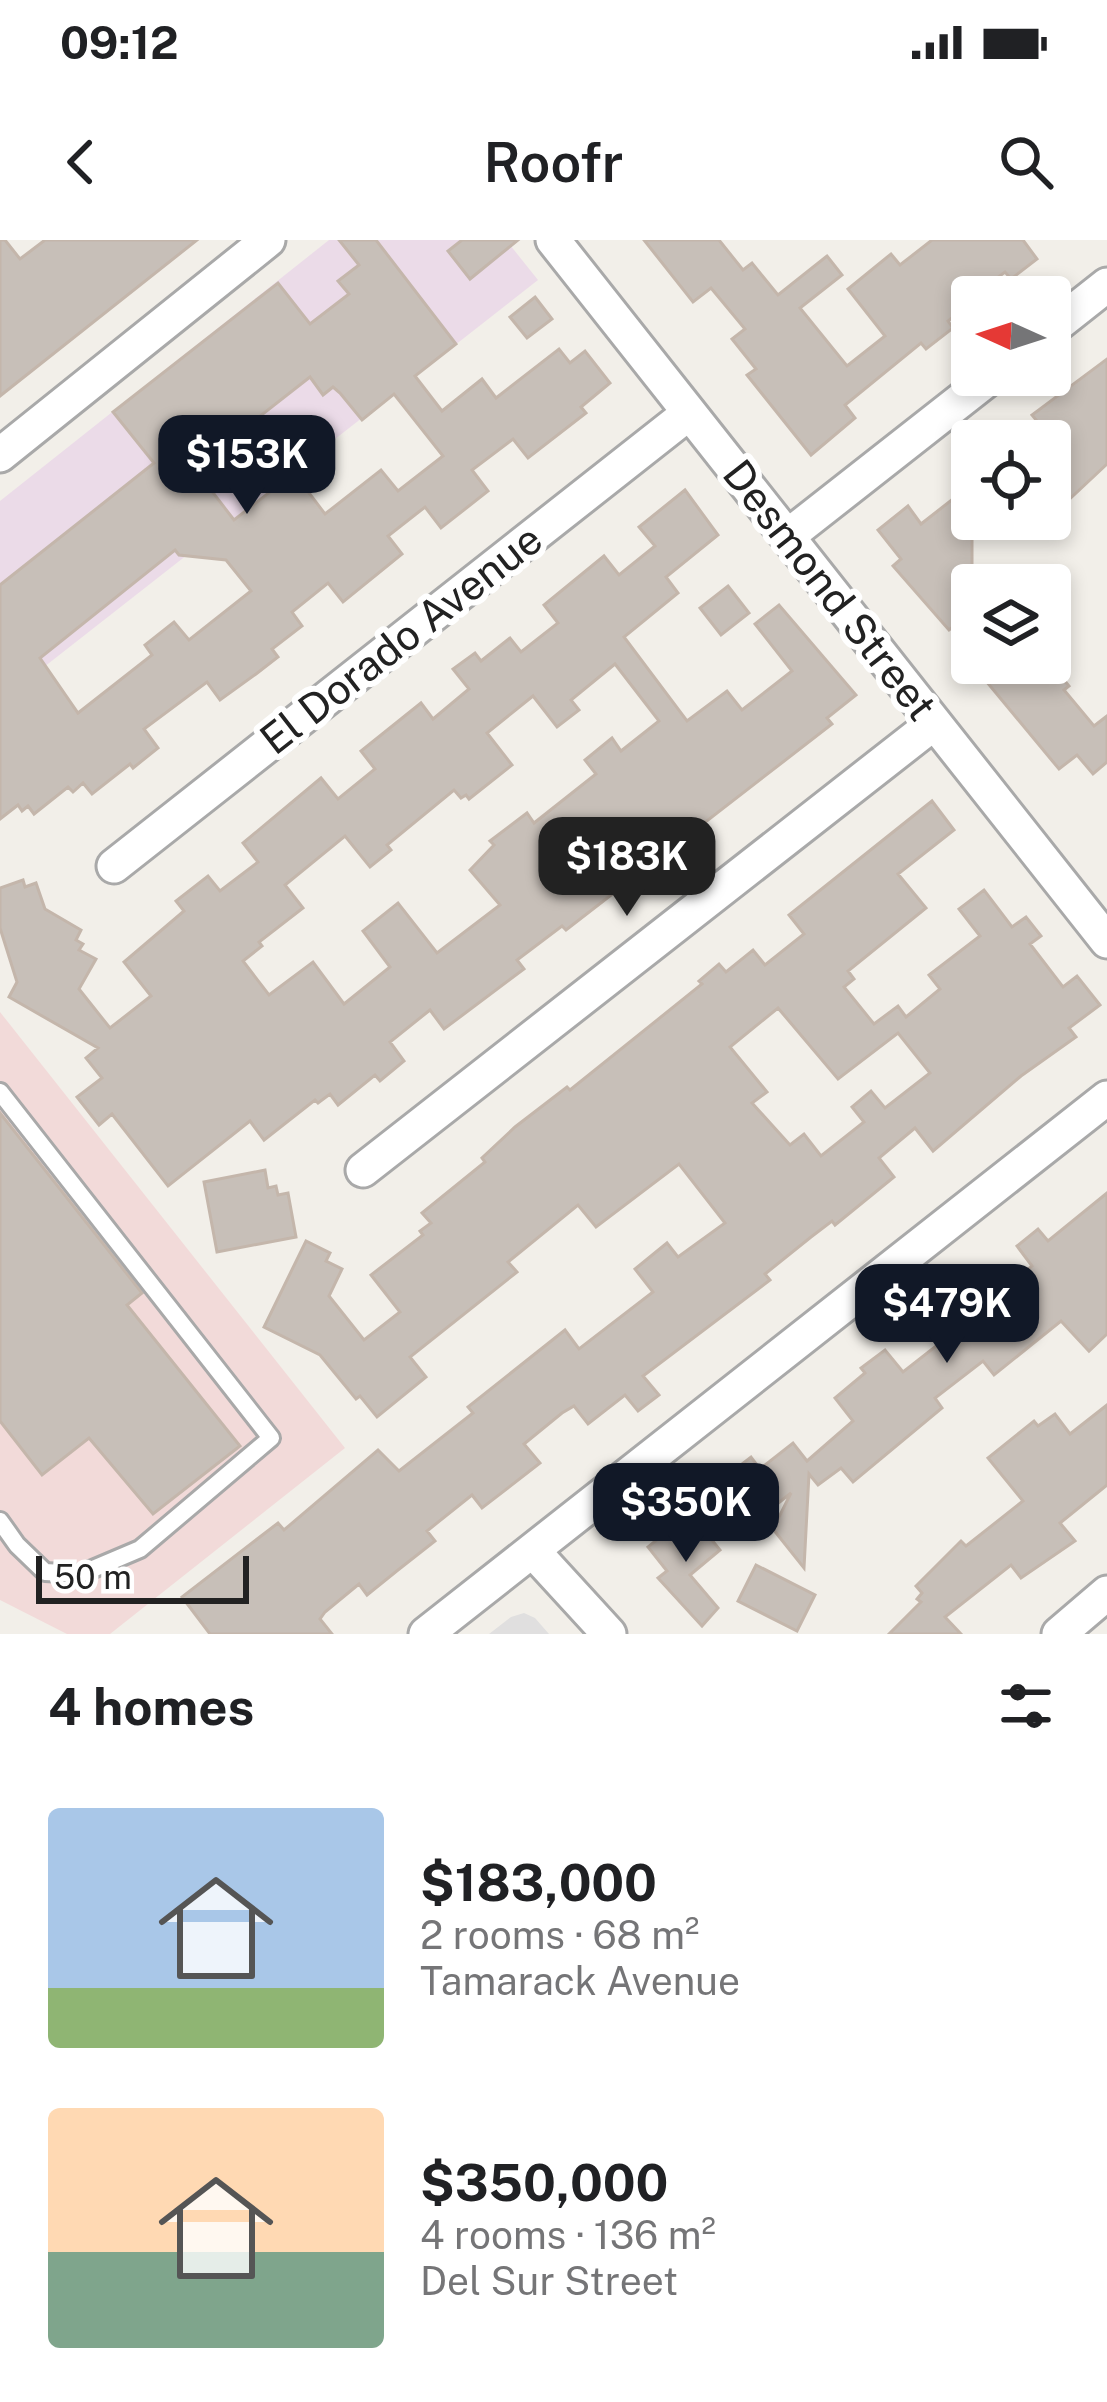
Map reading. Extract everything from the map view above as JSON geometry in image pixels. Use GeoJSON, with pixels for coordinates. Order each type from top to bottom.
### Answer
{"type":"FeatureCollection","features":[{"type":"Feature","properties":{"kind":"street"},"geometry":{"type":"LineString","coordinates":[[0,455],[268,240]]}},
{"type":"Feature","properties":{"kind":"street","name":"Desmond Street"},"geometry":{"type":"LineString","coordinates":[[553,240],[1107,940]]}},
{"type":"Feature","properties":{"kind":"street"},"geometry":{"type":"LineString","coordinates":[[1071,313],[1107,285]]}},
{"type":"Feature","properties":{"kind":"street"},"geometry":{"type":"LineString","coordinates":[[788,536],[965,396]]}},
{"type":"Feature","properties":{"kind":"street","name":"El Dorado Avenue"},"geometry":{"type":"LineString","coordinates":[[114,866],[689,413]]}},
{"type":"Feature","properties":{"kind":"street"},"geometry":{"type":"LineString","coordinates":[[363,1170],[934,723]]}},
{"type":"Feature","properties":{"kind":"street"},"geometry":{"type":"LineString","coordinates":[[426,1634],[1107,1098]]}},
{"type":"Feature","properties":{"kind":"street"},"geometry":{"type":"LineString","coordinates":[[532,1551],[609,1634]]}},
{"type":"Feature","properties":{"kind":"street"},"geometry":{"type":"LineString","coordinates":[[1059,1634],[1107,1593]]}},
{"type":"Feature","properties":{"kind":"lane"},"geometry":{"type":"LineString","coordinates":[[0,1092],[271,1438],[140,1549],[81,1574],[45,1572],[0,1521]]}},
{"type":"Feature","properties":{"kind":"shaded area"},"geometry":{"type":"Polygon","coordinates":[[[329,240],[506,240],[538,280],[44,667],[0,612],[0,501],[329,240]]]}},
{"type":"Feature","properties":{"kind":"shaded area"},"geometry":{"type":"Polygon","coordinates":[[[0,1012],[345,1448],[110,1634],[67,1634],[0,1600],[0,1012]]]}},
{"type":"Feature","properties":{"kind":"shaded area"},"geometry":{"type":"Polygon","coordinates":[[[524,1613],[549,1634],[489,1634],[511,1617],[524,1613]]]}},
{"type":"Feature","properties":{"kind":"building"},"geometry":{"type":"Polygon","coordinates":[[[0,240],[20,259],[45,240],[197,240],[0,396],[0,240]]]}},
{"type":"Feature","properties":{"kind":"building"},"geometry":{"type":"Polygon","coordinates":[[[339,240],[376,240],[456,344],[415,376],[442,411],[482,379],[496,398],[559,349],[570,363],[585,351],[610,383],[581,407],[586,413],[528,458],[513,439],[472,470],[488,491],[441,528],[425,507],[388,536],[402,554],[343,602],[328,583],[292,612],[302,626],[272,649],[278,657],[256,674],[220,700],[207,682],[144,729],[158,748],[133,768],[130,764],[92,794],[83,783],[73,792],[68,787],[34,814],[28,806],[22,811],[18,805],[0,819],[0,585],[154,463],[113,412],[278,283],[310,324],[349,294],[338,281],[359,265],[339,240]],[[310,377],[194,468],[234,520],[294,473],[325,514],[381,470],[398,491],[443,456],[394,394],[362,420],[333,387],[323,395],[310,377]],[[175,550],[40,658],[78,713],[152,655],[145,645],[174,622],[189,640],[251,591],[226,560],[179,555],[175,550]]]}},
{"type":"Feature","properties":{"kind":"building"},"geometry":{"type":"Polygon","coordinates":[[[462,240],[518,240],[470,279],[448,251],[462,240]]]}},
{"type":"Feature","properties":{"kind":"building"},"geometry":{"type":"Polygon","coordinates":[[[644,240],[719,240],[743,270],[752,263],[778,295],[827,256],[842,275],[800,308],[847,366],[885,336],[848,289],[891,254],[900,265],[932,240],[1023,240],[1037,259],[1015,276],[1005,272],[951,276],[951,330],[926,349],[921,343],[845,405],[855,418],[811,455],[747,375],[756,369],[732,339],[745,329],[711,288],[693,302],[644,240]]]}},
{"type":"Feature","properties":{"kind":"building"},"geometry":{"type":"Polygon","coordinates":[[[535,297],[552,319],[527,338],[510,317],[535,297]]]}},
{"type":"Feature","properties":{"kind":"building"},"geometry":{"type":"Polygon","coordinates":[[[1107,359],[1107,464],[1071,498],[1071,420],[1036,420],[1032,415],[1057,396],[1071,396],[1071,386],[1107,359]]]}},
{"type":"Feature","properties":{"kind":"building"},"geometry":{"type":"Polygon","coordinates":[[[685,490],[718,535],[666,577],[678,593],[624,637],[687,721],[727,691],[742,710],[792,671],[755,624],[779,605],[856,695],[827,718],[832,724],[566,930],[562,926],[517,960],[524,969],[444,1029],[430,1010],[390,1042],[404,1061],[380,1081],[375,1075],[338,1105],[330,1094],[318,1103],[315,1100],[264,1140],[250,1121],[168,1186],[112,1114],[99,1125],[77,1097],[102,1078],[86,1058],[98,1048],[9,997],[17,982],[0,928],[0,888],[23,880],[25,887],[36,883],[45,909],[81,930],[76,940],[83,944],[79,950],[96,959],[79,989],[110,1028],[151,996],[124,962],[184,911],[176,901],[208,876],[220,891],[258,862],[243,843],[321,778],[338,799],[375,769],[361,751],[421,703],[433,719],[469,689],[453,669],[475,653],[481,661],[510,638],[521,652],[558,623],[544,605],[604,556],[619,575],[655,546],[639,527],[685,490]],[[615,664],[571,700],[579,710],[557,727],[533,696],[487,733],[512,765],[469,799],[454,790],[387,845],[391,850],[370,867],[345,836],[285,885],[303,908],[259,942],[262,946],[243,961],[269,995],[313,962],[344,1004],[390,967],[363,931],[398,903],[437,953],[500,905],[470,870],[494,845],[490,841],[527,813],[534,823],[596,774],[585,760],[612,738],[621,751],[659,721],[615,664]]]}},
{"type":"Feature","properties":{"kind":"building"},"geometry":{"type":"Polygon","coordinates":[[[951,500],[951,540],[972,540],[972,564],[951,564],[949,630],[893,566],[901,559],[878,530],[908,506],[921,524],[951,500]]]}},
{"type":"Feature","properties":{"kind":"building"},"geometry":{"type":"Polygon","coordinates":[[[728,586],[749,613],[721,635],[700,608],[728,586]]]}},
{"type":"Feature","properties":{"kind":"building"},"geometry":{"type":"Polygon","coordinates":[[[988,684],[1067,684],[1064,690],[1094,726],[1107,716],[1107,762],[1093,774],[1077,755],[1059,769],[988,684]]]}},
{"type":"Feature","properties":{"kind":"building"},"geometry":{"type":"Polygon","coordinates":[[[932,801],[954,830],[898,874],[926,908],[848,971],[854,979],[844,987],[874,1024],[898,1006],[906,1017],[940,989],[929,975],[980,936],[959,909],[984,890],[1012,927],[1026,917],[1041,936],[1030,944],[1063,987],[1077,976],[1100,1005],[1069,1028],[1076,1037],[1021,1076],[933,1151],[915,1128],[879,1158],[894,1177],[835,1225],[832,1221],[811,1237],[765,1274],[770,1280],[643,1376],[659,1395],[638,1411],[625,1395],[588,1424],[574,1406],[524,1444],[540,1463],[482,1508],[472,1495],[427,1531],[435,1541],[367,1595],[359,1584],[320,1619],[332,1634],[210,1634],[182,1597],[278,1523],[284,1530],[378,1450],[399,1471],[473,1413],[468,1407],[565,1330],[579,1349],[653,1292],[635,1269],[667,1243],[678,1257],[725,1223],[679,1164],[596,1227],[578,1205],[508,1262],[517,1272],[410,1357],[426,1377],[377,1417],[320,1355],[264,1327],[306,1241],[330,1253],[326,1261],[342,1269],[329,1296],[364,1340],[400,1312],[371,1275],[423,1235],[420,1231],[431,1223],[422,1213],[485,1162],[482,1158],[515,1127],[567,1087],[570,1090],[702,984],[699,981],[719,964],[726,972],[753,950],[765,965],[804,934],[789,915],[932,801]],[[778,1008],[730,1047],[767,1092],[752,1103],[790,1145],[804,1134],[821,1156],[864,1122],[852,1107],[871,1091],[885,1108],[930,1073],[898,1033],[838,1079],[778,1008]]]}},
{"type":"Feature","properties":{"kind":"building"},"geometry":{"type":"Polygon","coordinates":[[[0,1113],[142,1293],[127,1305],[240,1446],[153,1514],[89,1438],[42,1475],[0,1421],[0,1113]]]}},
{"type":"Feature","properties":{"kind":"building"},"geometry":{"type":"Polygon","coordinates":[[[265,1170],[268,1188],[276,1186],[278,1195],[288,1193],[296,1237],[217,1252],[204,1182],[265,1170]]]}},
{"type":"Feature","properties":{"kind":"building"},"geometry":{"type":"Polygon","coordinates":[[[1107,1193],[1107,1334],[1089,1351],[1061,1321],[994,1375],[983,1361],[935,1398],[942,1408],[853,1482],[841,1468],[818,1485],[809,1474],[804,1568],[773,1529],[791,1493],[762,1516],[729,1474],[751,1457],[760,1469],[793,1443],[807,1461],[853,1421],[835,1398],[865,1373],[861,1368],[885,1350],[903,1372],[949,1336],[935,1318],[982,1281],[994,1296],[1032,1266],[1017,1246],[1038,1229],[1048,1241],[1107,1193]]]}},
{"type":"Feature","properties":{"kind":"building"},"geometry":{"type":"Polygon","coordinates":[[[1107,1405],[1107,1485],[1060,1523],[1075,1541],[1021,1578],[1011,1565],[945,1617],[961,1634],[889,1634],[921,1602],[917,1599],[922,1593],[916,1586],[961,1541],[966,1546],[1023,1501],[988,1458],[1034,1421],[1038,1426],[1055,1414],[1070,1434],[1107,1405]]]}},
{"type":"Feature","properties":{"kind":"building"},"geometry":{"type":"Polygon","coordinates":[[[690,1513],[720,1550],[690,1575],[718,1608],[702,1626],[658,1578],[667,1571],[648,1547],[690,1513]]]}},
{"type":"Feature","properties":{"kind":"building"},"geometry":{"type":"Polygon","coordinates":[[[756,1565],[815,1595],[797,1631],[738,1601],[756,1565]]]}}]}
